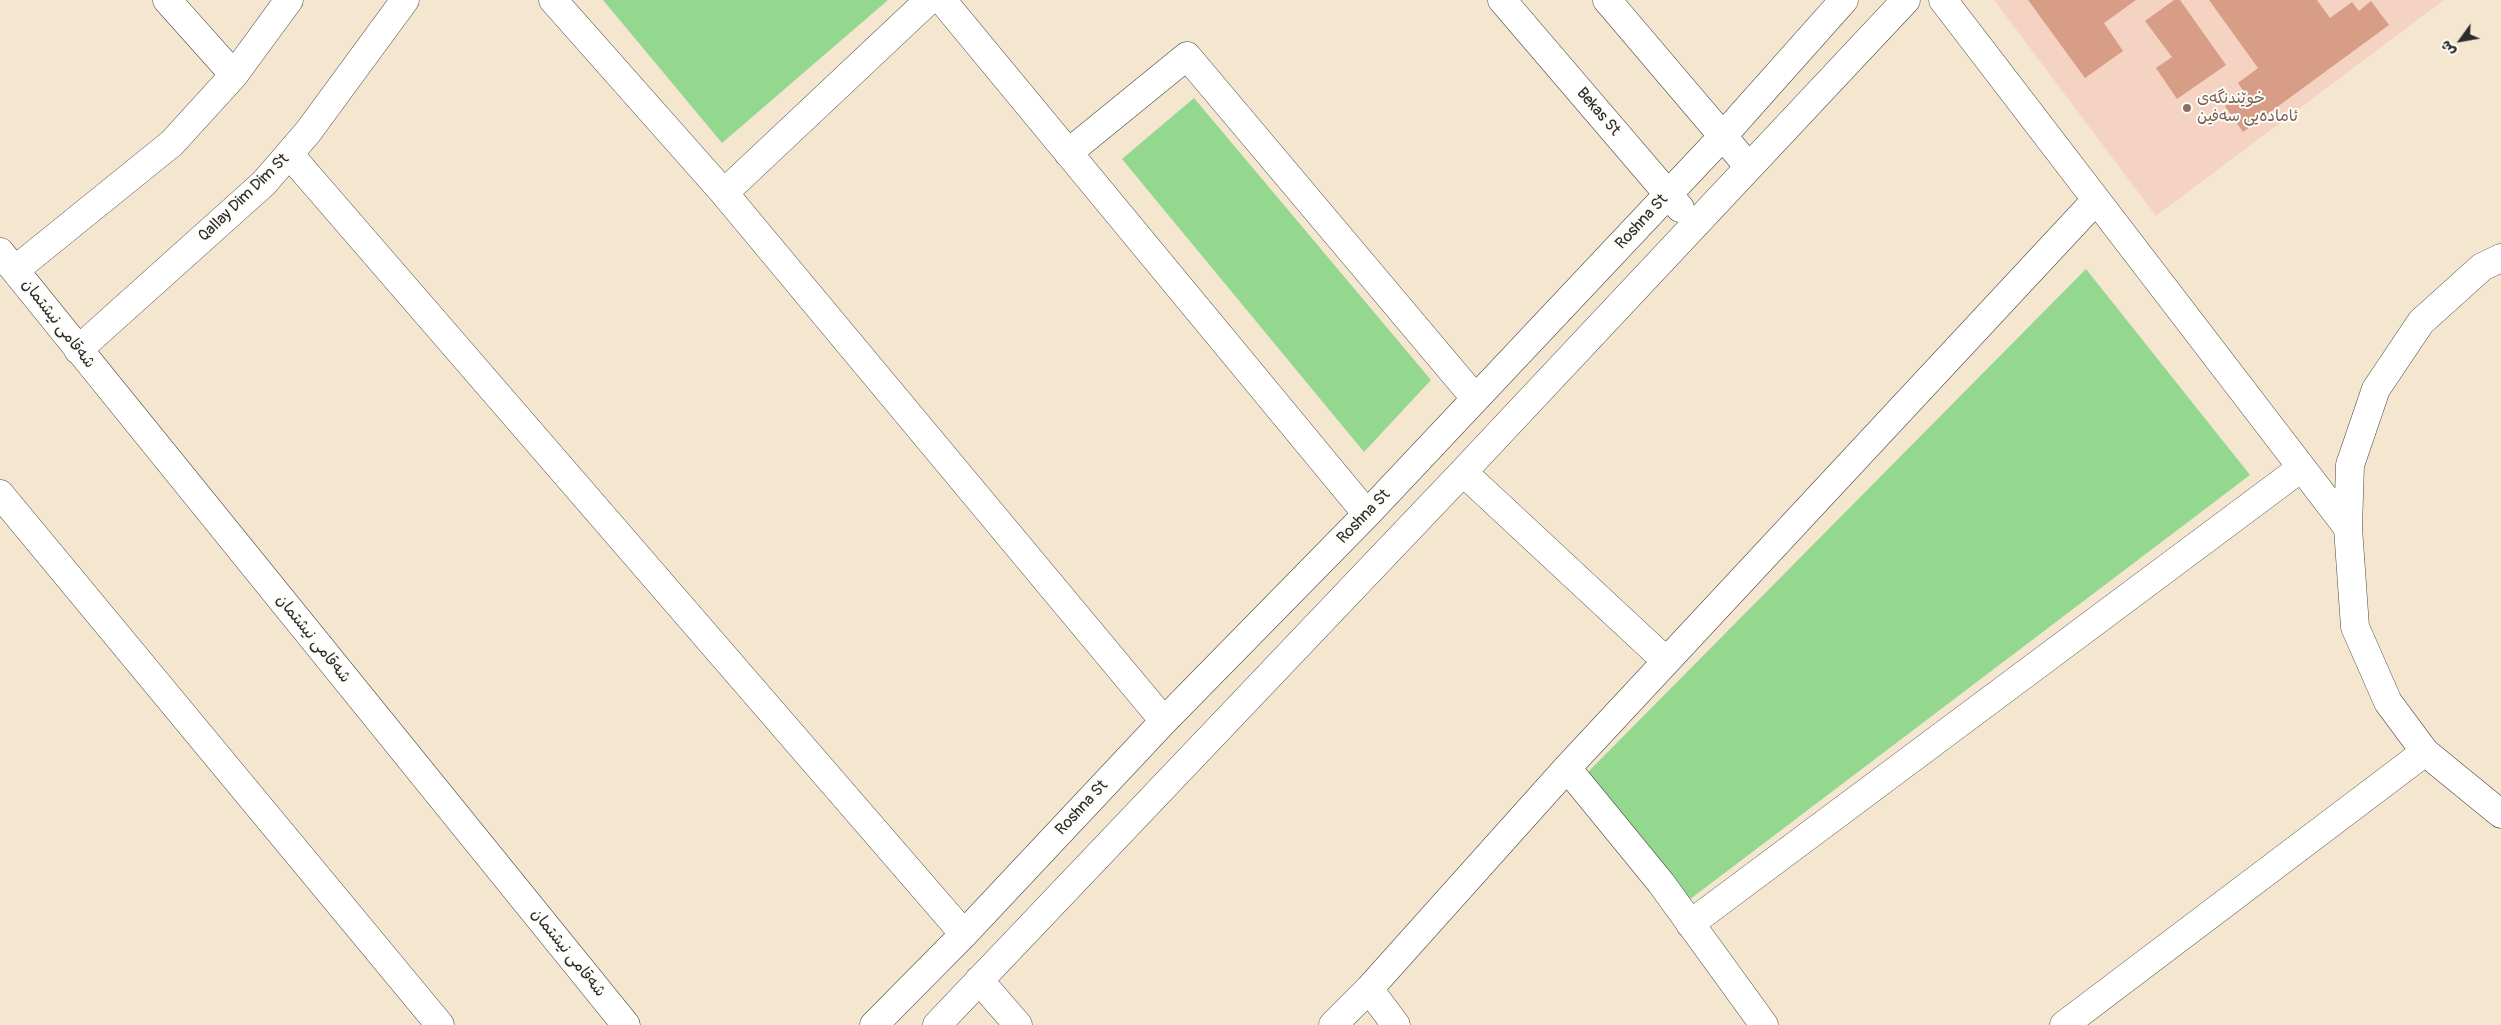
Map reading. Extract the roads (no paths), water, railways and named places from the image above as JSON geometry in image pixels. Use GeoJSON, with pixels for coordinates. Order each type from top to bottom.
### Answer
{"type":"FeatureCollection","features":[{"type":"Feature","properties":{"kind":"street"},"geometry":{"type":"LineString","coordinates":[[167,0],[234,75]]}},
{"type":"Feature","properties":{"kind":"street"},"geometry":{"type":"LineString","coordinates":[[7,261],[172,142],[234,75],[288,0]]}},
{"type":"Feature","properties":{"kind":"street","name":"Qallay Dim Dim St"},"geometry":{"type":"LineString","coordinates":[[78,350],[264,183],[290,156],[405,0]]}},
{"type":"Feature","properties":{"kind":"street"},"geometry":{"type":"LineString","coordinates":[[553,0],[724,193],[1164,721]]}},
{"type":"Feature","properties":{"kind":"street"},"geometry":{"type":"LineString","coordinates":[[724,193],[929,0]]}},
{"type":"Feature","properties":{"kind":"street"},"geometry":{"type":"LineString","coordinates":[[942,0],[1367,514]]}},
{"type":"Feature","properties":{"kind":"street","name":"Bekas St"},"geometry":{"type":"LineString","coordinates":[[1502,0],[1694,224]]}},
{"type":"Feature","properties":{"kind":"street"},"geometry":{"type":"LineString","coordinates":[[1607,0],[1749,167]]}},
{"type":"Feature","properties":{"kind":"street","name":"Roshna St"},"geometry":{"type":"LineString","coordinates":[[874,1025],[964,934],[1164,721],[1367,514],[1722,137],[1844,0]]}},
{"type":"Feature","properties":{"kind":"street"},"geometry":{"type":"LineString","coordinates":[[937,1025],[1463,472],[1906,0]]}},
{"type":"Feature","properties":{"kind":"street"},"geometry":{"type":"LineString","coordinates":[[1943,0],[2348,528]]}},
{"type":"Feature","properties":{"kind":"street"},"geometry":{"type":"LineString","coordinates":[[1068,153],[1187,56],[1475,398]]}},
{"type":"Feature","properties":{"kind":"street"},"geometry":{"type":"LineString","coordinates":[[290,156],[964,934]]}},
{"type":"Feature","properties":{"kind":"street"},"geometry":{"type":"LineString","coordinates":[[1333,1025],[1369,989],[1567,768],[2096,200]]}},
{"type":"Feature","properties":{"kind":"street"},"geometry":{"type":"LineString","coordinates":[[2501,258],[2482,267],[2422,322],[2376,389],[2350,465],[2348,528],[2356,627],[2388,702],[2425,752],[2501,814]]}},
{"type":"Feature","properties":{"kind":"street","name":"شەقامی نیشتمان"},"geometry":{"type":"LineString","coordinates":[[7,261],[626,1025]]}},
{"type":"Feature","properties":{"kind":"street"},"geometry":{"type":"LineString","coordinates":[[1690,924],[2301,468]]}},
{"type":"Feature","properties":{"kind":"street"},"geometry":{"type":"LineString","coordinates":[[1463,472],[1666,661]]}},
{"type":"Feature","properties":{"kind":"street"},"geometry":{"type":"LineString","coordinates":[[0,494],[440,1025]]}},
{"type":"Feature","properties":{"kind":"street"},"geometry":{"type":"LineString","coordinates":[[2064,1025],[2096,1016],[2425,752]]}},
{"type":"Feature","properties":{"kind":"street"},"geometry":{"type":"LineString","coordinates":[[1567,768],[1631,844],[1764,1025]]}},
{"type":"Feature","properties":{"kind":"street"},"geometry":{"type":"LineString","coordinates":[[979,980],[1018,1025]]}},
{"type":"Feature","properties":{"kind":"street"},"geometry":{"type":"LineString","coordinates":[[1369,989],[1396,1025]]}},
{"type":"Feature","properties":{"kind":"place","name":"خوێندنگەی ئامادەیی سەفین"},"geometry":{"type":"Point","coordinates":[2187,108]}}]}
